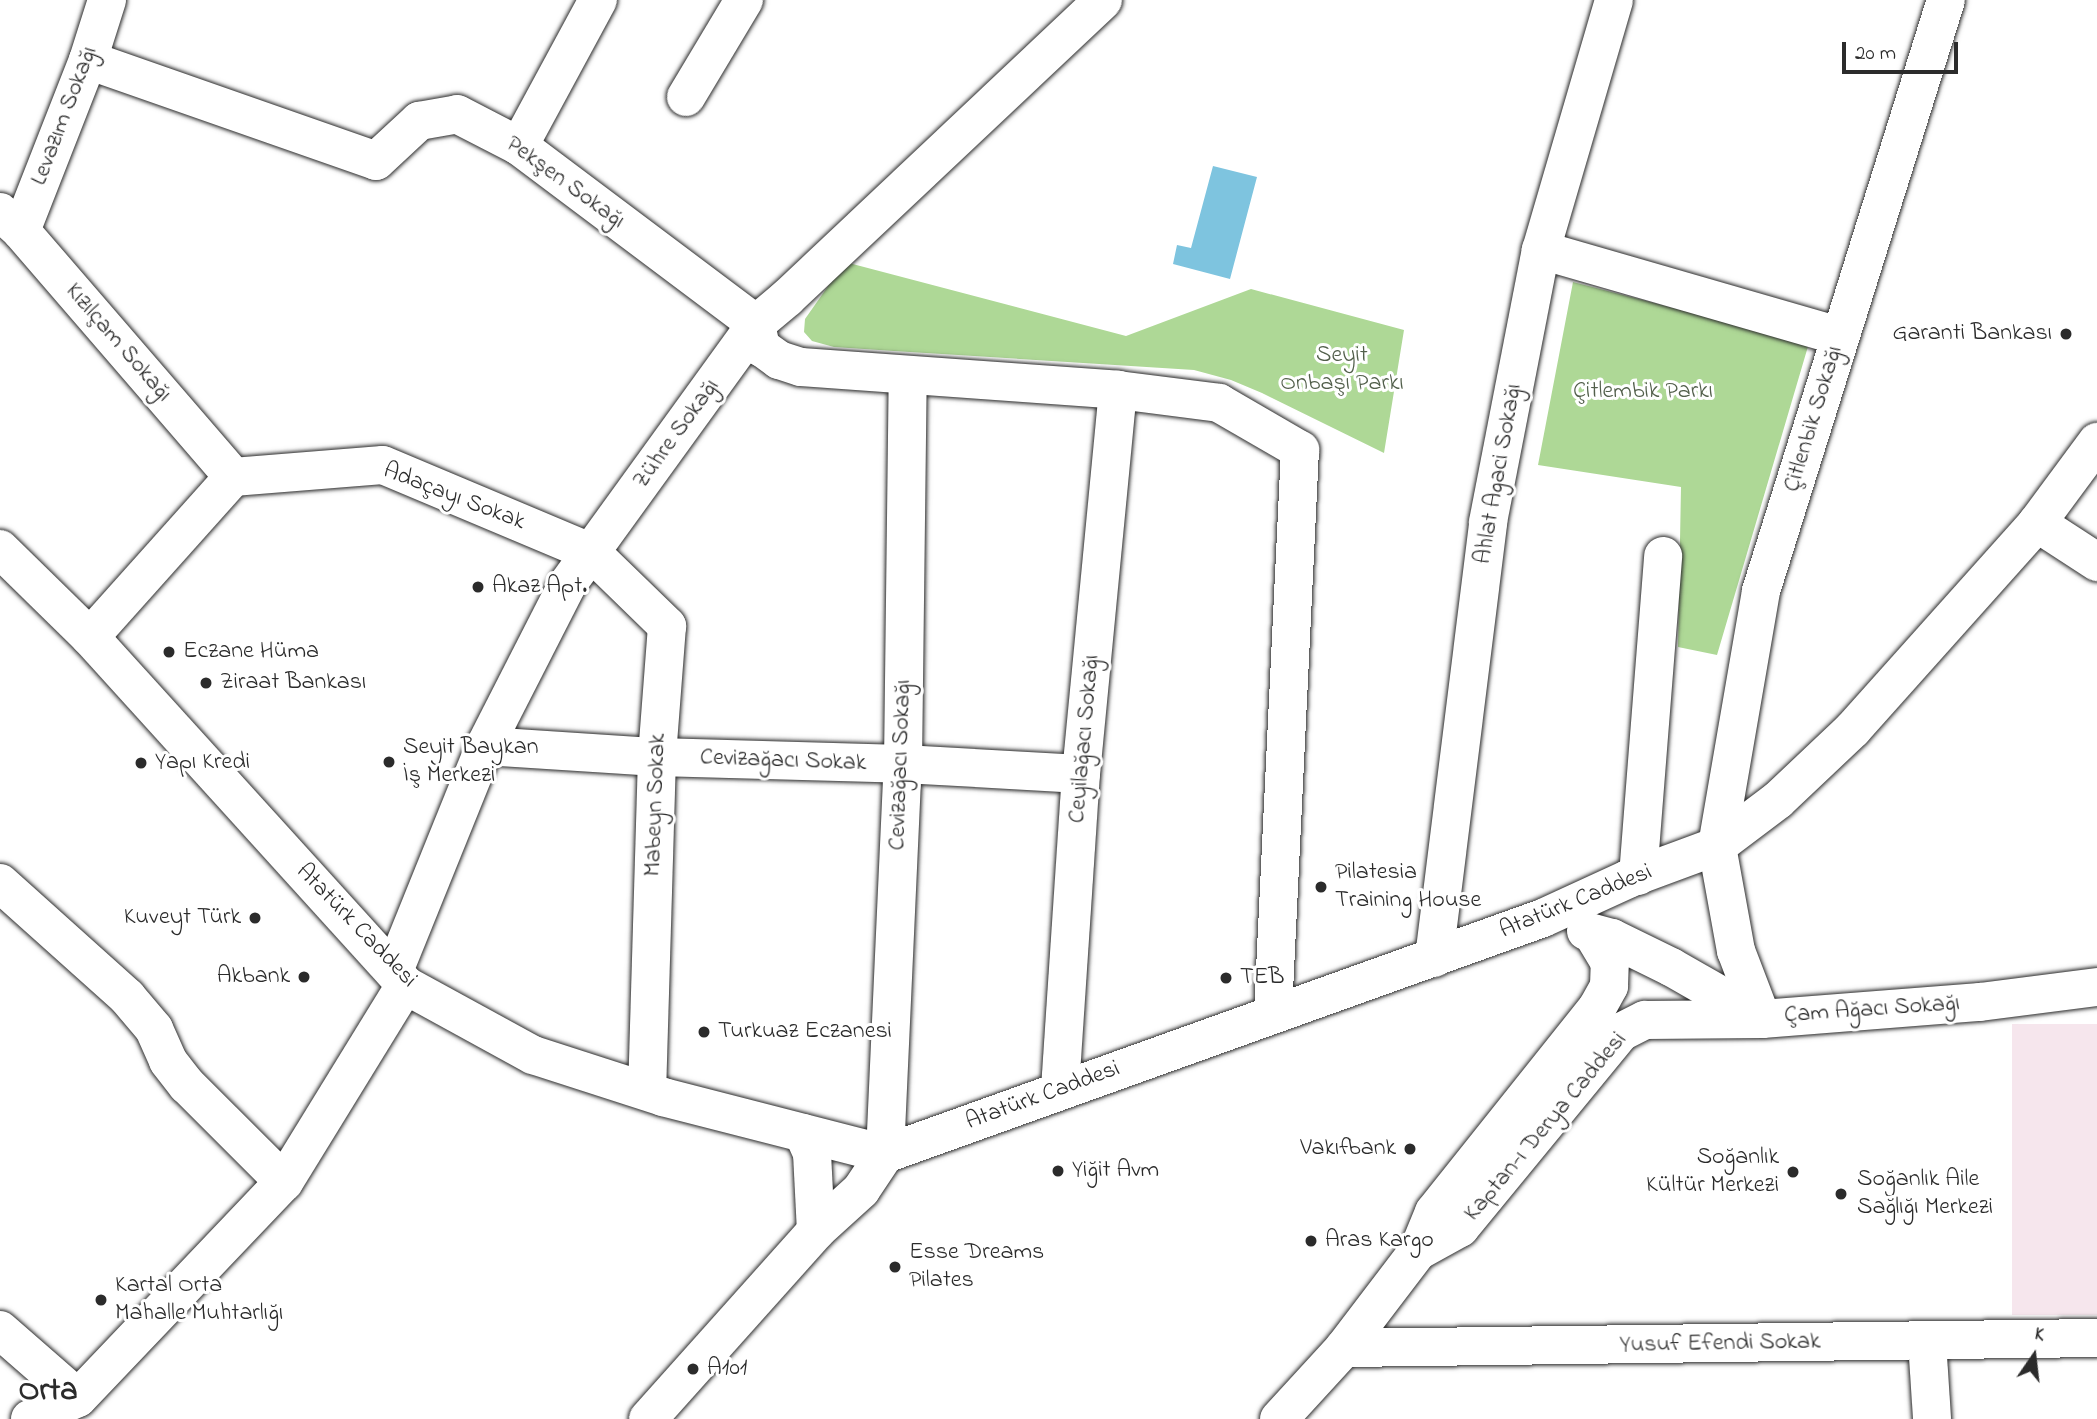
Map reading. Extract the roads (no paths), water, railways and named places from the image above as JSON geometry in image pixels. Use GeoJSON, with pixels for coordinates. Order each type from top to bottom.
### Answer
{"type":"FeatureCollection","features":[{"type":"Feature","properties":{"kind":"street","name":"Levazım Sokağı"},"geometry":{"type":"LineString","coordinates":[[11,221],[88,60],[107,0]]}},
{"type":"Feature","properties":{"kind":"street"},"geometry":{"type":"LineString","coordinates":[[519,146],[598,0]]}},
{"type":"Feature","properties":{"kind":"street"},"geometry":{"type":"LineString","coordinates":[[685,97],[744,0]]}},
{"type":"Feature","properties":{"kind":"street","name":"Zühre Sokağı"},"geometry":{"type":"LineString","coordinates":[[78,1398],[284,1182],[400,978],[485,746],[567,585],[755,324],[788,298],[1103,0]]}},
{"type":"Feature","properties":{"kind":"street","name":"Ahlat Agaci Sokağı"},"geometry":{"type":"LineString","coordinates":[[1434,958],[1488,522],[1541,250],[1614,0]]}},
{"type":"Feature","properties":{"kind":"street","name":"Çitlenbik Sokağı"},"geometry":{"type":"LineString","coordinates":[[1717,846],[1761,591],[1946,0]]}},
{"type":"Feature","properties":{"kind":"street","name":"Pekşen Sokağı"},"geometry":{"type":"LineString","coordinates":[[88,60],[376,160],[419,121],[457,114],[519,146],[755,324]]}},
{"type":"Feature","properties":{"kind":"street","name":"Kızılçam Sokağı"},"geometry":{"type":"LineString","coordinates":[[11,221],[233,477]]}},
{"type":"Feature","properties":{"kind":"street"},"geometry":{"type":"LineString","coordinates":[[1541,250],[1839,336]]}},
{"type":"Feature","properties":{"kind":"street"},"geometry":{"type":"LineString","coordinates":[[755,324],[761,347],[779,360],[801,367],[1118,390],[1219,403],[1300,450],[1273,1013]]}},
{"type":"Feature","properties":{"kind":"street","name":"Cevizağacı Sokağı"},"geometry":{"type":"LineString","coordinates":[[885,1154],[903,764],[908,376]]}},
{"type":"Feature","properties":{"kind":"street","name":"Ceyilağacı Sokağı"},"geometry":{"type":"LineString","coordinates":[[1060,1089],[1081,774],[1118,390]]}},
{"type":"Feature","properties":{"kind":"street","name":"Atatürk Caddesi"},"geometry":{"type":"LineString","coordinates":[[0,549],[90,637],[400,978],[533,1055],[663,1097],[885,1154],[1060,1089],[1543,919],[1638,876],[1717,846],[1779,800],[1853,729],[2037,523],[2097,442]]}},
{"type":"Feature","properties":{"kind":"street","name":"Adaçayı Sokak"},"geometry":{"type":"LineString","coordinates":[[233,477],[383,465],[592,553]]}},
{"type":"Feature","properties":{"kind":"street"},"geometry":{"type":"LineString","coordinates":[[90,637],[233,477]]}},
{"type":"Feature","properties":{"kind":"street"},"geometry":{"type":"LineString","coordinates":[[2037,523],[2097,562]]}},
{"type":"Feature","properties":{"kind":"street","name":"Mabeyn Sokak"},"geometry":{"type":"LineString","coordinates":[[592,553],[667,626],[657,757],[647,1090]]}},
{"type":"Feature","properties":{"kind":"street"},"geometry":{"type":"LineString","coordinates":[[1638,876],[1663,556]]}},
{"type":"Feature","properties":{"kind":"street","name":"Cevizağacı Sokak"},"geometry":{"type":"LineString","coordinates":[[485,746],[657,757],[903,764],[1081,774]]}},
{"type":"Feature","properties":{"kind":"street"},"geometry":{"type":"LineString","coordinates":[[1717,846],[1736,951],[1762,1018]]}},
{"type":"Feature","properties":{"kind":"street"},"geometry":{"type":"LineString","coordinates":[[0,883],[127,998],[154,1029],[168,1061],[187,1085],[284,1182]]}},
{"type":"Feature","properties":{"kind":"street","name":"Çam Ağacı Sokağı"},"geometry":{"type":"LineString","coordinates":[[1543,919],[1612,938],[1671,967],[1762,1018],[1980,1002],[2097,987]]}},
{"type":"Feature","properties":{"kind":"street","name":"Kaptan-ı Derya Caddesi"},"geometry":{"type":"LineString","coordinates":[[1279,1419],[1344,1348],[1418,1251],[1434,1212],[1597,1008],[1609,986],[1610,963],[1592,933]]}},
{"type":"Feature","properties":{"kind":"street","name":"Kaptan-ı Derya Caddesi"},"geometry":{"type":"LineString","coordinates":[[1418,1251],[1460,1228],[1621,1032],[1645,1020],[1762,1018]]}},
{"type":"Feature","properties":{"kind":"street"},"geometry":{"type":"LineString","coordinates":[[803,1133],[812,1153],[816,1231]]}},
{"type":"Feature","properties":{"kind":"street"},"geometry":{"type":"LineString","coordinates":[[648,1419],[816,1231],[861,1190],[885,1154]]}},
{"type":"Feature","properties":{"kind":"street"},"geometry":{"type":"LineString","coordinates":[[0,1330],[78,1398],[30,1419]]}},
{"type":"Feature","properties":{"kind":"street","name":"Yusuf Efendi Sokak"},"geometry":{"type":"LineString","coordinates":[[1344,1348],[2097,1338]]}},
{"type":"Feature","properties":{"kind":"street"},"geometry":{"type":"LineString","coordinates":[[1927,1341],[1932,1419]]}},
{"type":"Feature","properties":{"kind":"street"},"geometry":{"type":"LineString","coordinates":[[0,1408],[12,1419]]}},
{"type":"Feature","properties":{"kind":"water"},"geometry":{"type":"Polygon","coordinates":[[[1213,166],[1257,177],[1230,279],[1173,264],[1177,245],[1191,248],[1213,166]]]}},
{"type":"Feature","properties":{"kind":"place","name":"Garanti Bankası"},"geometry":{"type":"Point","coordinates":[2066,334]}},
{"type":"Feature","properties":{"kind":"place","name":"Akaz Apt."},"geometry":{"type":"Point","coordinates":[478,587]}},
{"type":"Feature","properties":{"kind":"place","name":"Eczane Hüma"},"geometry":{"type":"Point","coordinates":[169,652]}},
{"type":"Feature","properties":{"kind":"place","name":"Ziraat Bankası"},"geometry":{"type":"Point","coordinates":[206,683]}},
{"type":"Feature","properties":{"kind":"place","name":"Seyit Baykan İş Merkezi"},"geometry":{"type":"Point","coordinates":[389,762]}},
{"type":"Feature","properties":{"kind":"place","name":"Yapı Kredi"},"geometry":{"type":"Point","coordinates":[141,763]}},
{"type":"Feature","properties":{"kind":"place","name":"Pilatesia Training House"},"geometry":{"type":"Point","coordinates":[1321,887]}},
{"type":"Feature","properties":{"kind":"place","name":"Kuveyt Türk"},"geometry":{"type":"Point","coordinates":[255,918]}},
{"type":"Feature","properties":{"kind":"place","name":"Akbank"},"geometry":{"type":"Point","coordinates":[304,977]}},
{"type":"Feature","properties":{"kind":"place","name":"TEB"},"geometry":{"type":"Point","coordinates":[1226,978]}},
{"type":"Feature","properties":{"kind":"place","name":"Turkuaz Eczanesi"},"geometry":{"type":"Point","coordinates":[704,1032]}},
{"type":"Feature","properties":{"kind":"place","name":"Vakıfbank"},"geometry":{"type":"Point","coordinates":[1410,1149]}},
{"type":"Feature","properties":{"kind":"place","name":"Yiğit Avm"},"geometry":{"type":"Point","coordinates":[1058,1171]}},
{"type":"Feature","properties":{"kind":"place","name":"Soğanlık Kültür Merkezi"},"geometry":{"type":"Point","coordinates":[1793,1172]}},
{"type":"Feature","properties":{"kind":"place","name":"Soğanlık Aile Sağlığı Merkezi"},"geometry":{"type":"Point","coordinates":[1841,1194]}},
{"type":"Feature","properties":{"kind":"place","name":"Aras Kargo"},"geometry":{"type":"Point","coordinates":[1311,1241]}},
{"type":"Feature","properties":{"kind":"place","name":"Esse Dreams Pilates"},"geometry":{"type":"Point","coordinates":[895,1267]}},
{"type":"Feature","properties":{"kind":"place","name":"Kartal Orta Mahalle Muhtarlığı"},"geometry":{"type":"Point","coordinates":[101,1300]}},
{"type":"Feature","properties":{"kind":"place","name":"A101"},"geometry":{"type":"Point","coordinates":[693,1369]}},
{"type":"Feature","properties":{"kind":"district","name":"Orta"},"geometry":{"type":"Point","coordinates":[48,1392]}},
{"type":"Feature","properties":{"kind":"park label","name":"Seyit Onbaşı Parkı"},"geometry":{"type":"Point","coordinates":[1342,370]}},
{"type":"Feature","properties":{"kind":"park label","name":"Çitlembik Parkı"},"geometry":{"type":"Point","coordinates":[1643,392]}}]}
